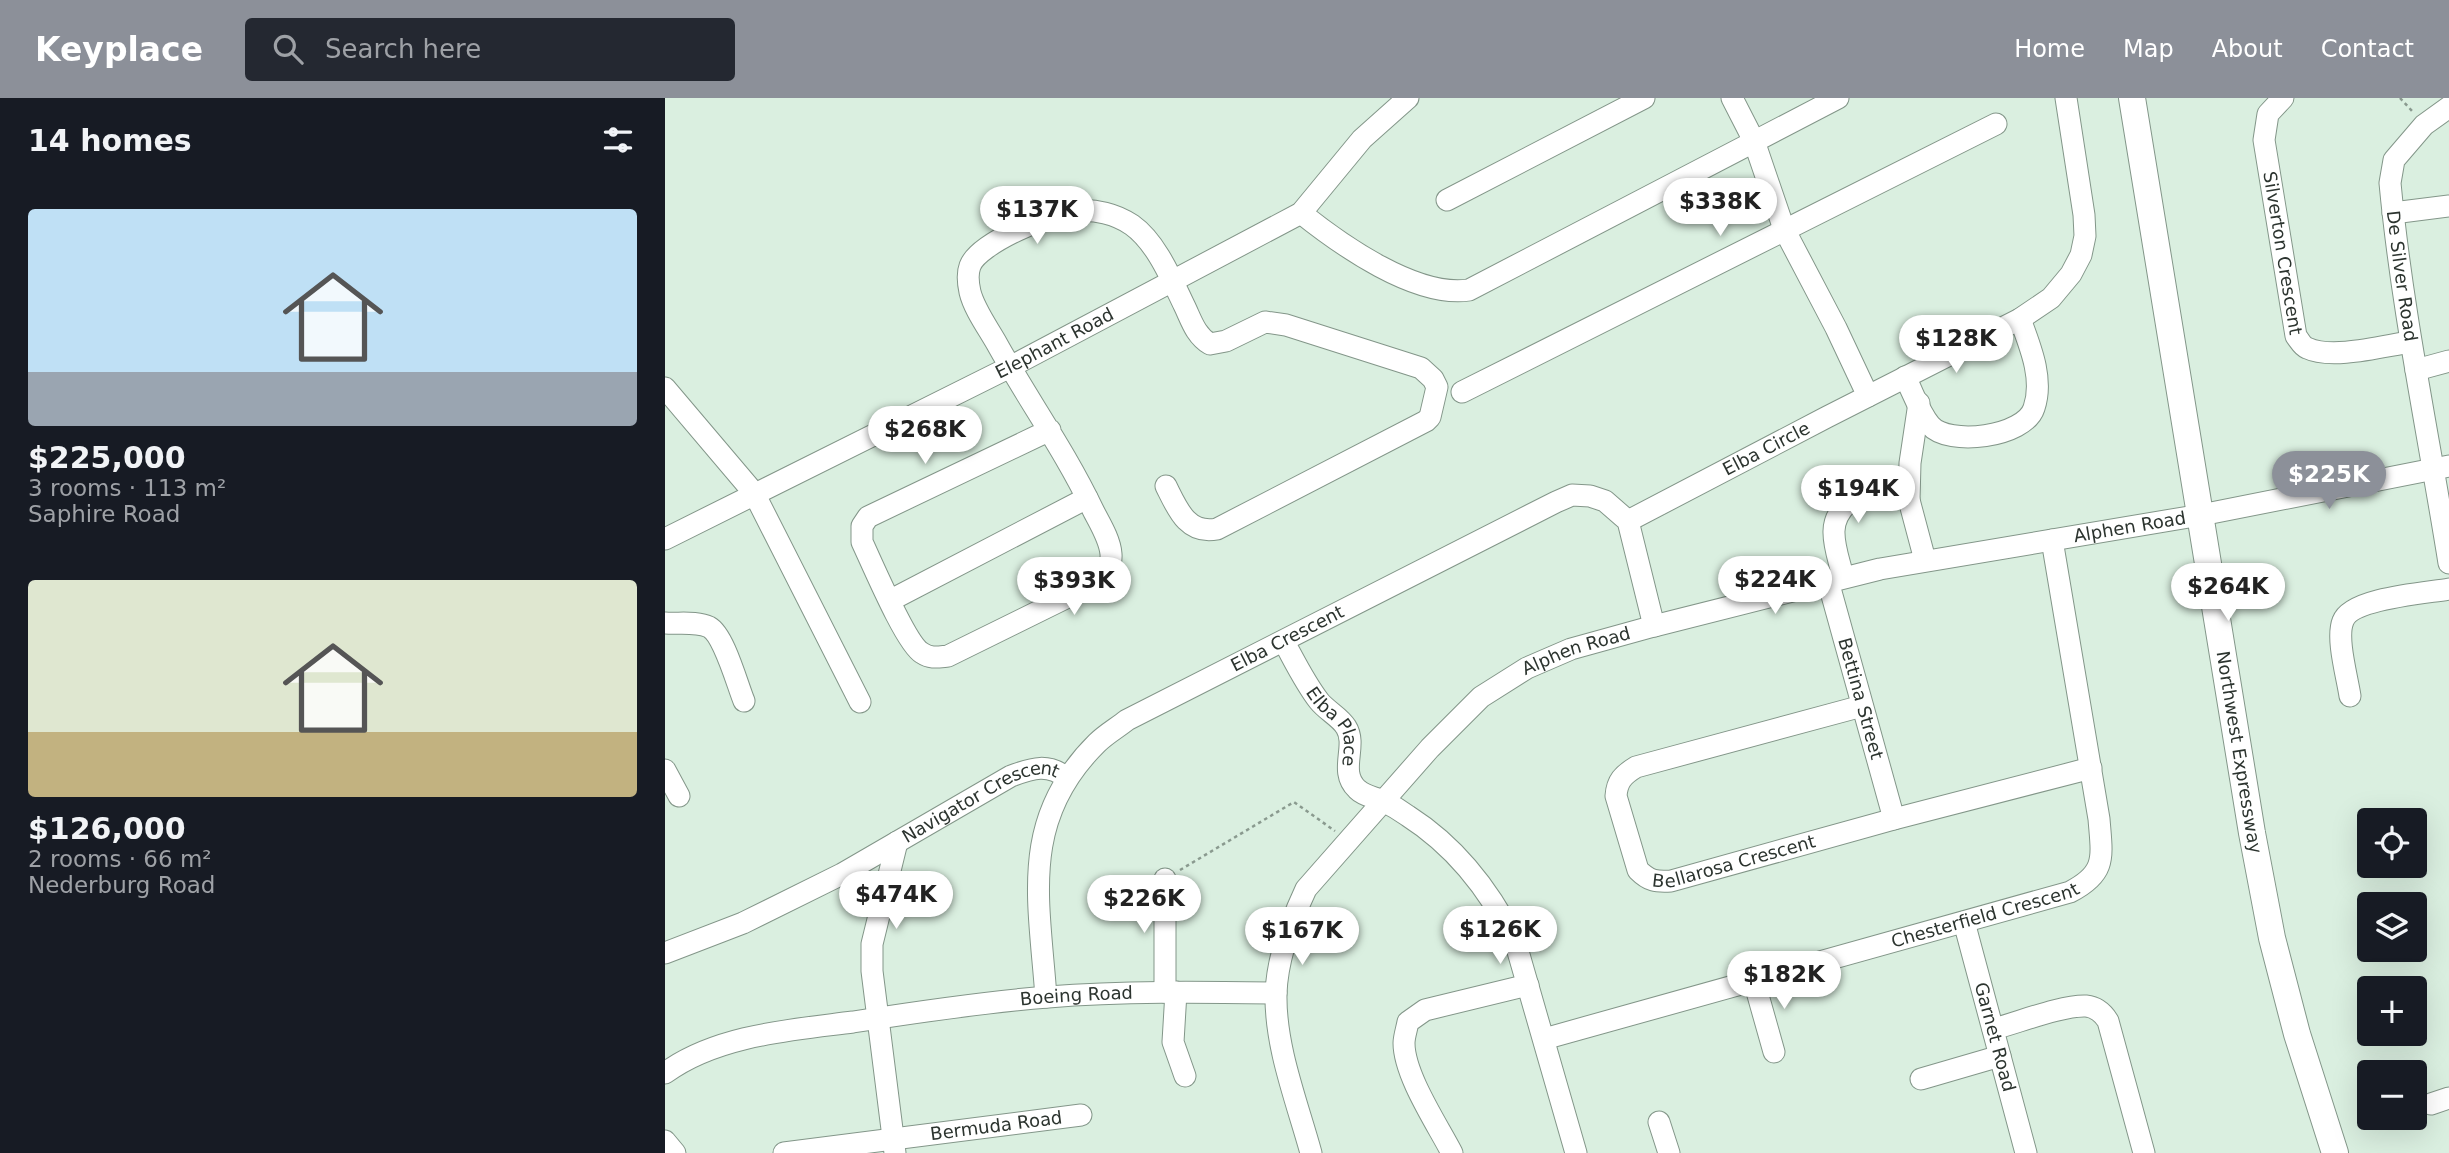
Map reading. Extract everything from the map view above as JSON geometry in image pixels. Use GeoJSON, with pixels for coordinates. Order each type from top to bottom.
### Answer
{"type":"FeatureCollection","features":[{"type":"Feature","properties":{"kind":"main road","name":"Northwest Expressway"},"geometry":{"type":"LineString","coordinates":[[2120,98],[2272,938],[2297,1034],[2335,1153]]}},
{"type":"Feature","properties":{"kind":"main road","name":"Northwest Expressway"},"geometry":{"type":"LineString","coordinates":[[2132,98],[2243,858],[2278,1009],[2320,1153]]}},
{"type":"Feature","properties":{"kind":"street","name":"Elephant Road"},"geometry":{"type":"LineString","coordinates":[[665,539],[1010,367],[1301,214],[1361,139],[1408,98]]}},
{"type":"Feature","properties":{"kind":"street"},"geometry":{"type":"LineString","coordinates":[[1447,200],[1644,98]]}},
{"type":"Feature","properties":{"kind":"street"},"geometry":{"type":"LineString","coordinates":[[1732,98],[1754,141],[1784,229],[1868,396]]}},
{"type":"Feature","properties":{"kind":"street"},"geometry":{"type":"LineString","coordinates":[[1301,214],[1341,244],[1387,270],[1440,289],[1457,292],[1469,290],[1837,98]]}},
{"type":"Feature","properties":{"kind":"street","name":"Elba Circle"},"geometry":{"type":"LineString","coordinates":[[1628,521],[2020,319],[2051,298],[2071,274],[2081,255],[2085,236],[2066,98]]}},
{"type":"Feature","properties":{"kind":"street","name":"Silverton Crescent"},"geometry":{"type":"LineString","coordinates":[[2283,98],[2269,114],[2264,140],[2296,336],[2304,347],[2316,352],[2335,353],[2410,342]]}},
{"type":"Feature","properties":{"kind":"street","name":"De Silver Road"},"geometry":{"type":"LineString","coordinates":[[2449,107],[2424,125],[2394,160],[2390,183],[2410,342],[2442,467],[2449,564]]}},
{"type":"Feature","properties":{"kind":"street"},"geometry":{"type":"LineString","coordinates":[[1462,392],[1996,124]]}},
{"type":"Feature","properties":{"kind":"street"},"geometry":{"type":"LineString","coordinates":[[2393,214],[2449,206]]}},
{"type":"Feature","properties":{"kind":"street"},"geometry":{"type":"LineString","coordinates":[[1050,430],[868,517],[862,526],[862,542],[908,637],[919,652],[931,658],[948,656],[1098,582],[1108,570],[1111,554],[1087,498],[1050,430],[1010,367],[971,296],[967,281],[970,264],[983,250],[1009,235],[1051,217],[1073,211],[1094,210],[1103,213],[1132,225],[1147,239],[1173,282],[1198,334],[1210,344],[1226,341],[1265,322],[1286,325],[1421,368],[1437,387],[1430,417],[1426,421],[1217,529],[1200,530],[1187,523],[1166,486]]}},
{"type":"Feature","properties":{"kind":"street"},"geometry":{"type":"LineString","coordinates":[[1905,377],[1929,424],[1940,433],[1957,437],[2008,431],[2025,422],[2034,410],[2037,393],[2036,374],[2020,319]]}},
{"type":"Feature","properties":{"kind":"street"},"geometry":{"type":"LineString","coordinates":[[2416,370],[2449,361]]}},
{"type":"Feature","properties":{"kind":"street"},"geometry":{"type":"LineString","coordinates":[[665,388],[673,408],[754,493],[860,702]]}},
{"type":"Feature","properties":{"kind":"street"},"geometry":{"type":"LineString","coordinates":[[1919,403],[1910,463],[1909,500],[1925,560]]}},
{"type":"Feature","properties":{"kind":"street","name":"Alphen Road"},"geometry":{"type":"LineString","coordinates":[[1311,1153],[1280,1037],[1276,993],[1284,947],[1295,913],[1306,890],[1430,748],[1481,697],[1527,668],[1560,654],[1654,626],[1835,579],[1925,560],[2194,516],[2442,467]]}},
{"type":"Feature","properties":{"kind":"street","name":"Bettina Street"},"geometry":{"type":"LineString","coordinates":[[1894,818],[1862,706],[1835,579],[1834,533],[1836,520],[1842,510],[1858,494],[1878,489],[1909,500]]}},
{"type":"Feature","properties":{"kind":"street","name":"Elba Crescent"},"geometry":{"type":"LineString","coordinates":[[1046,997],[1037,877],[1039,849],[1046,819],[1067,778],[1098,742],[1127,720],[1556,502],[1573,495],[1590,496],[1605,501],[1628,521]]}},
{"type":"Feature","properties":{"kind":"street"},"geometry":{"type":"LineString","coordinates":[[891,600],[1087,498]]}},
{"type":"Feature","properties":{"kind":"street"},"geometry":{"type":"LineString","coordinates":[[1628,521],[1654,626]]}},
{"type":"Feature","properties":{"kind":"street","name":"Chesterfield Crescent"},"geometry":{"type":"LineString","coordinates":[[1544,1039],[2070,892],[2089,882],[2099,868],[2102,852],[2091,768],[2052,540]]}},
{"type":"Feature","properties":{"kind":"street"},"geometry":{"type":"LineString","coordinates":[[2350,696],[2340,633],[2343,618],[2353,609],[2367,603],[2449,589]]}},
{"type":"Feature","properties":{"kind":"street"},"geometry":{"type":"LineString","coordinates":[[665,623],[710,627],[719,637],[744,701]]}},
{"type":"Feature","properties":{"kind":"street","name":"Elba Place"},"geometry":{"type":"LineString","coordinates":[[1284,642],[1310,690],[1346,727],[1349,736],[1347,769],[1350,780],[1367,796],[1383,801]]}},
{"type":"Feature","properties":{"kind":"street","name":"Bellarosa Crescent"},"geometry":{"type":"LineString","coordinates":[[1862,706],[1636,767],[1624,775],[1617,785],[1616,796],[1638,870],[1647,879],[1657,882],[1671,881],[1894,818],[2091,768]]}},
{"type":"Feature","properties":{"kind":"street","name":"Navigator Crescent"},"geometry":{"type":"LineString","coordinates":[[665,953],[744,923],[842,874],[986,789],[1031,768],[1046,767],[1067,778]]}},
{"type":"Feature","properties":{"kind":"street"},"geometry":{"type":"LineString","coordinates":[[665,770],[679,796]]}},
{"type":"Feature","properties":{"kind":"street"},"geometry":{"type":"LineString","coordinates":[[1383,801],[1412,818],[1448,848],[1475,876],[1499,909],[1515,941],[1576,1153]]}},
{"type":"Feature","properties":{"kind":"street"},"geometry":{"type":"LineString","coordinates":[[894,1146],[871,971],[871,944],[897,842]]}},
{"type":"Feature","properties":{"kind":"street"},"geometry":{"type":"LineString","coordinates":[[1165,879],[1173,1042],[1185,1076]]}},
{"type":"Feature","properties":{"kind":"street","name":"Garnet Road"},"geometry":{"type":"LineString","coordinates":[[1964,922],[2027,1153]]}},
{"type":"Feature","properties":{"kind":"street"},"geometry":{"type":"LineString","coordinates":[[1754,981],[1774,1052]]}},
{"type":"Feature","properties":{"kind":"street"},"geometry":{"type":"LineString","coordinates":[[1452,1153],[1408,1064],[1404,1043],[1408,1022],[1425,1010],[1528,985]]}},
{"type":"Feature","properties":{"kind":"street","name":"Boeing Road"},"geometry":{"type":"LineString","coordinates":[[665,1073],[713,1048],[777,1032],[877,1018],[1046,997],[1170,992],[1276,993]]}},
{"type":"Feature","properties":{"kind":"street"},"geometry":{"type":"LineString","coordinates":[[1993,1030],[2071,1007],[2095,1008],[2103,1013],[2108,1021],[2144,1153]]}},
{"type":"Feature","properties":{"kind":"street"},"geometry":{"type":"LineString","coordinates":[[1921,1079],[2000,1056]]}},
{"type":"Feature","properties":{"kind":"street","name":"Bermuda Road"},"geometry":{"type":"LineString","coordinates":[[784,1153],[894,1146],[1081,1115]]}},
{"type":"Feature","properties":{"kind":"street"},"geometry":{"type":"LineString","coordinates":[[1659,1122],[1662,1152]]}},
{"type":"Feature","properties":{"kind":"street"},"geometry":{"type":"LineString","coordinates":[[665,1141],[675,1153]]}},
{"type":"Feature","properties":{"kind":"path"},"geometry":{"type":"LineString","coordinates":[[1165,879],[1294,802],[1348,840]]}}]}
